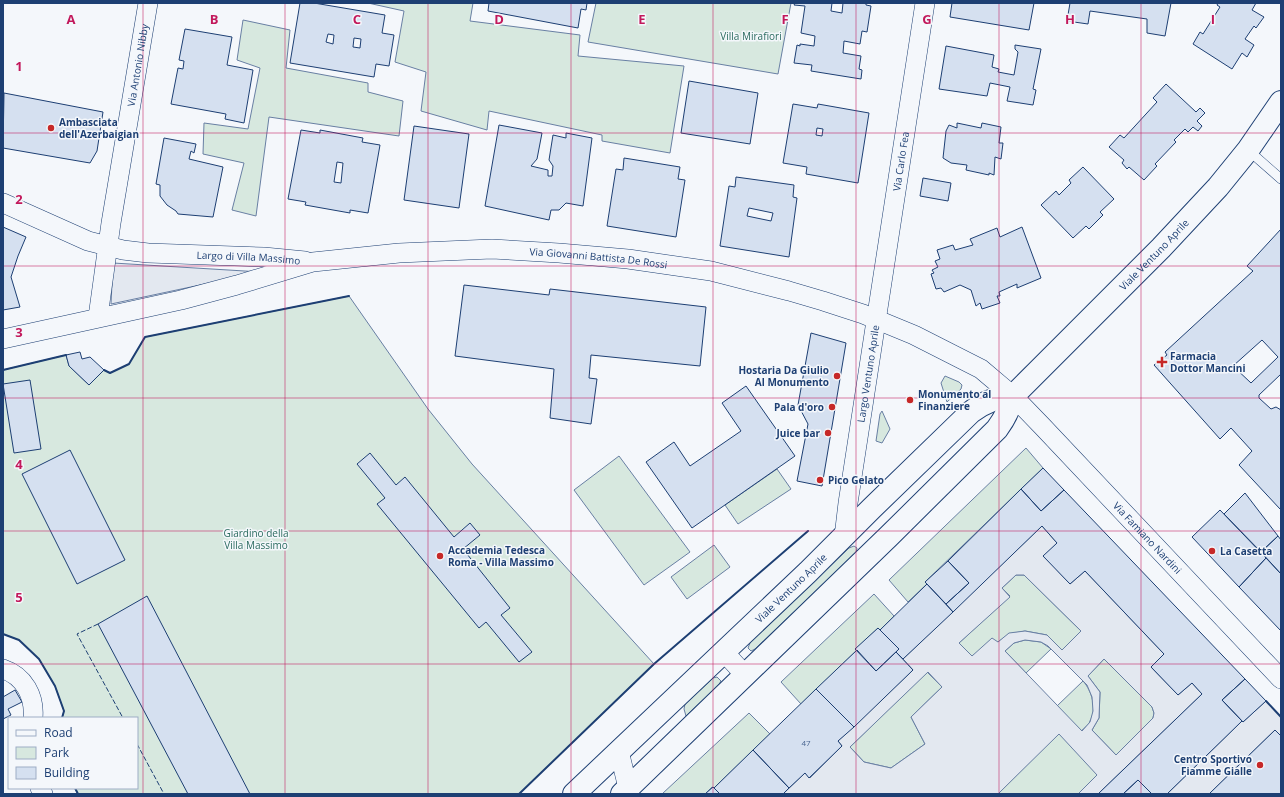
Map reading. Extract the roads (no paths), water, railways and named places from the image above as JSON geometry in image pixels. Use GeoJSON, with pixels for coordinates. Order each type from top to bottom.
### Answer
{"type":"FeatureCollection","features":[{"type":"Feature","properties":{"kind":"street","name":"Via Antonio Nibby"},"geometry":{"type":"LineString","coordinates":[[107,246],[148,3]]}},
{"type":"Feature","properties":{"kind":"street","name":"Via Carlo Fea"},"geometry":{"type":"LineString","coordinates":[[877,320],[925,3]]}},
{"type":"Feature","properties":{"kind":"street","name":"Viale Ventuno Aprile"},"geometry":{"type":"LineString","coordinates":[[625,791],[889,536],[997,429],[1007,416],[1013,396],[1197,210],[1248,150],[1281,102]]}},
{"type":"Feature","properties":{"kind":"street"},"geometry":{"type":"LineString","coordinates":[[3,203],[88,241],[107,246],[98,317]]}},
{"type":"Feature","properties":{"kind":"street","name":"Largo di Villa Massimo"},"geometry":{"type":"LineString","coordinates":[[107,246],[148,253],[264,257],[313,262]]}},
{"type":"Feature","properties":{"kind":"street","name":"Via Giovanni Battista De Rossi"},"geometry":{"type":"LineString","coordinates":[[313,262],[399,253],[492,249],[628,259],[692,268],[732,276],[823,301],[877,320]]}},
{"type":"Feature","properties":{"kind":"street","name":"Largo di Villa Massimo"},"geometry":{"type":"LineString","coordinates":[[3,339],[180,300],[230,287],[313,262]]}},
{"type":"Feature","properties":{"kind":"street","name":"Largo Ventuno Aprile"},"geometry":{"type":"LineString","coordinates":[[844,537],[877,320],[947,351],[981,369],[1013,396]]}},
{"type":"Feature","properties":{"kind":"street","name":"Viale Ventuno Aprile"},"geometry":{"type":"LineString","coordinates":[[574,794],[724,652],[977,408],[995,399],[1013,396]]}},
{"type":"Feature","properties":{"kind":"street","name":"Via Famiano Nardini"},"geometry":{"type":"LineString","coordinates":[[1013,396],[1281,679]]}},
{"type":"Feature","properties":{"kind":"street"},"geometry":{"type":"LineString","coordinates":[[724,652],[745,675]]}},
{"type":"Feature","properties":{"kind":"street"},"geometry":{"type":"LineString","coordinates":[[3,669],[14,674],[24,684],[31,698],[34,710],[33,717]]}},
{"type":"Feature","properties":{"kind":"street"},"geometry":{"type":"LineString","coordinates":[[619,751],[625,791]]}},
{"type":"Feature","properties":{"kind":"lane"},"geometry":{"type":"LineString","coordinates":[[1248,150],[1281,178]]}},
{"type":"Feature","properties":{"kind":"place","name":"Ambasciata dell'Azerbaigian"},"geometry":{"type":"Point","coordinates":[51,128]}},
{"type":"Feature","properties":{"kind":"place","name":"Farmacia Dottor Mancini"},"geometry":{"type":"Point","coordinates":[1162,362]}},
{"type":"Feature","properties":{"kind":"place","name":"Hostaria Da Giulio Al Monumento"},"geometry":{"type":"Point","coordinates":[837,376]}},
{"type":"Feature","properties":{"kind":"place","name":"Monumento al Finanziere"},"geometry":{"type":"Point","coordinates":[910,400]}},
{"type":"Feature","properties":{"kind":"place","name":"Pala d'oro"},"geometry":{"type":"Point","coordinates":[832,407]}},
{"type":"Feature","properties":{"kind":"place","name":"Juice bar"},"geometry":{"type":"Point","coordinates":[828,433]}},
{"type":"Feature","properties":{"kind":"place","name":"Pico Gelato"},"geometry":{"type":"Point","coordinates":[820,480]}},
{"type":"Feature","properties":{"kind":"place","name":"La Casetta"},"geometry":{"type":"Point","coordinates":[1212,551]}},
{"type":"Feature","properties":{"kind":"place","name":"Accademia Tedesca Roma - Villa Massimo"},"geometry":{"type":"Point","coordinates":[440,556]}},
{"type":"Feature","properties":{"kind":"place","name":"Centro Sportivo Fiamme Gialle"},"geometry":{"type":"Point","coordinates":[1260,765]}},
{"type":"Feature","properties":{"kind":"park label","name":"Villa Mirafiori"},"geometry":{"type":"Point","coordinates":[751,36]}},
{"type":"Feature","properties":{"kind":"park label","name":"Giardino della Villa Massimo"},"geometry":{"type":"Point","coordinates":[256,538]}}]}
